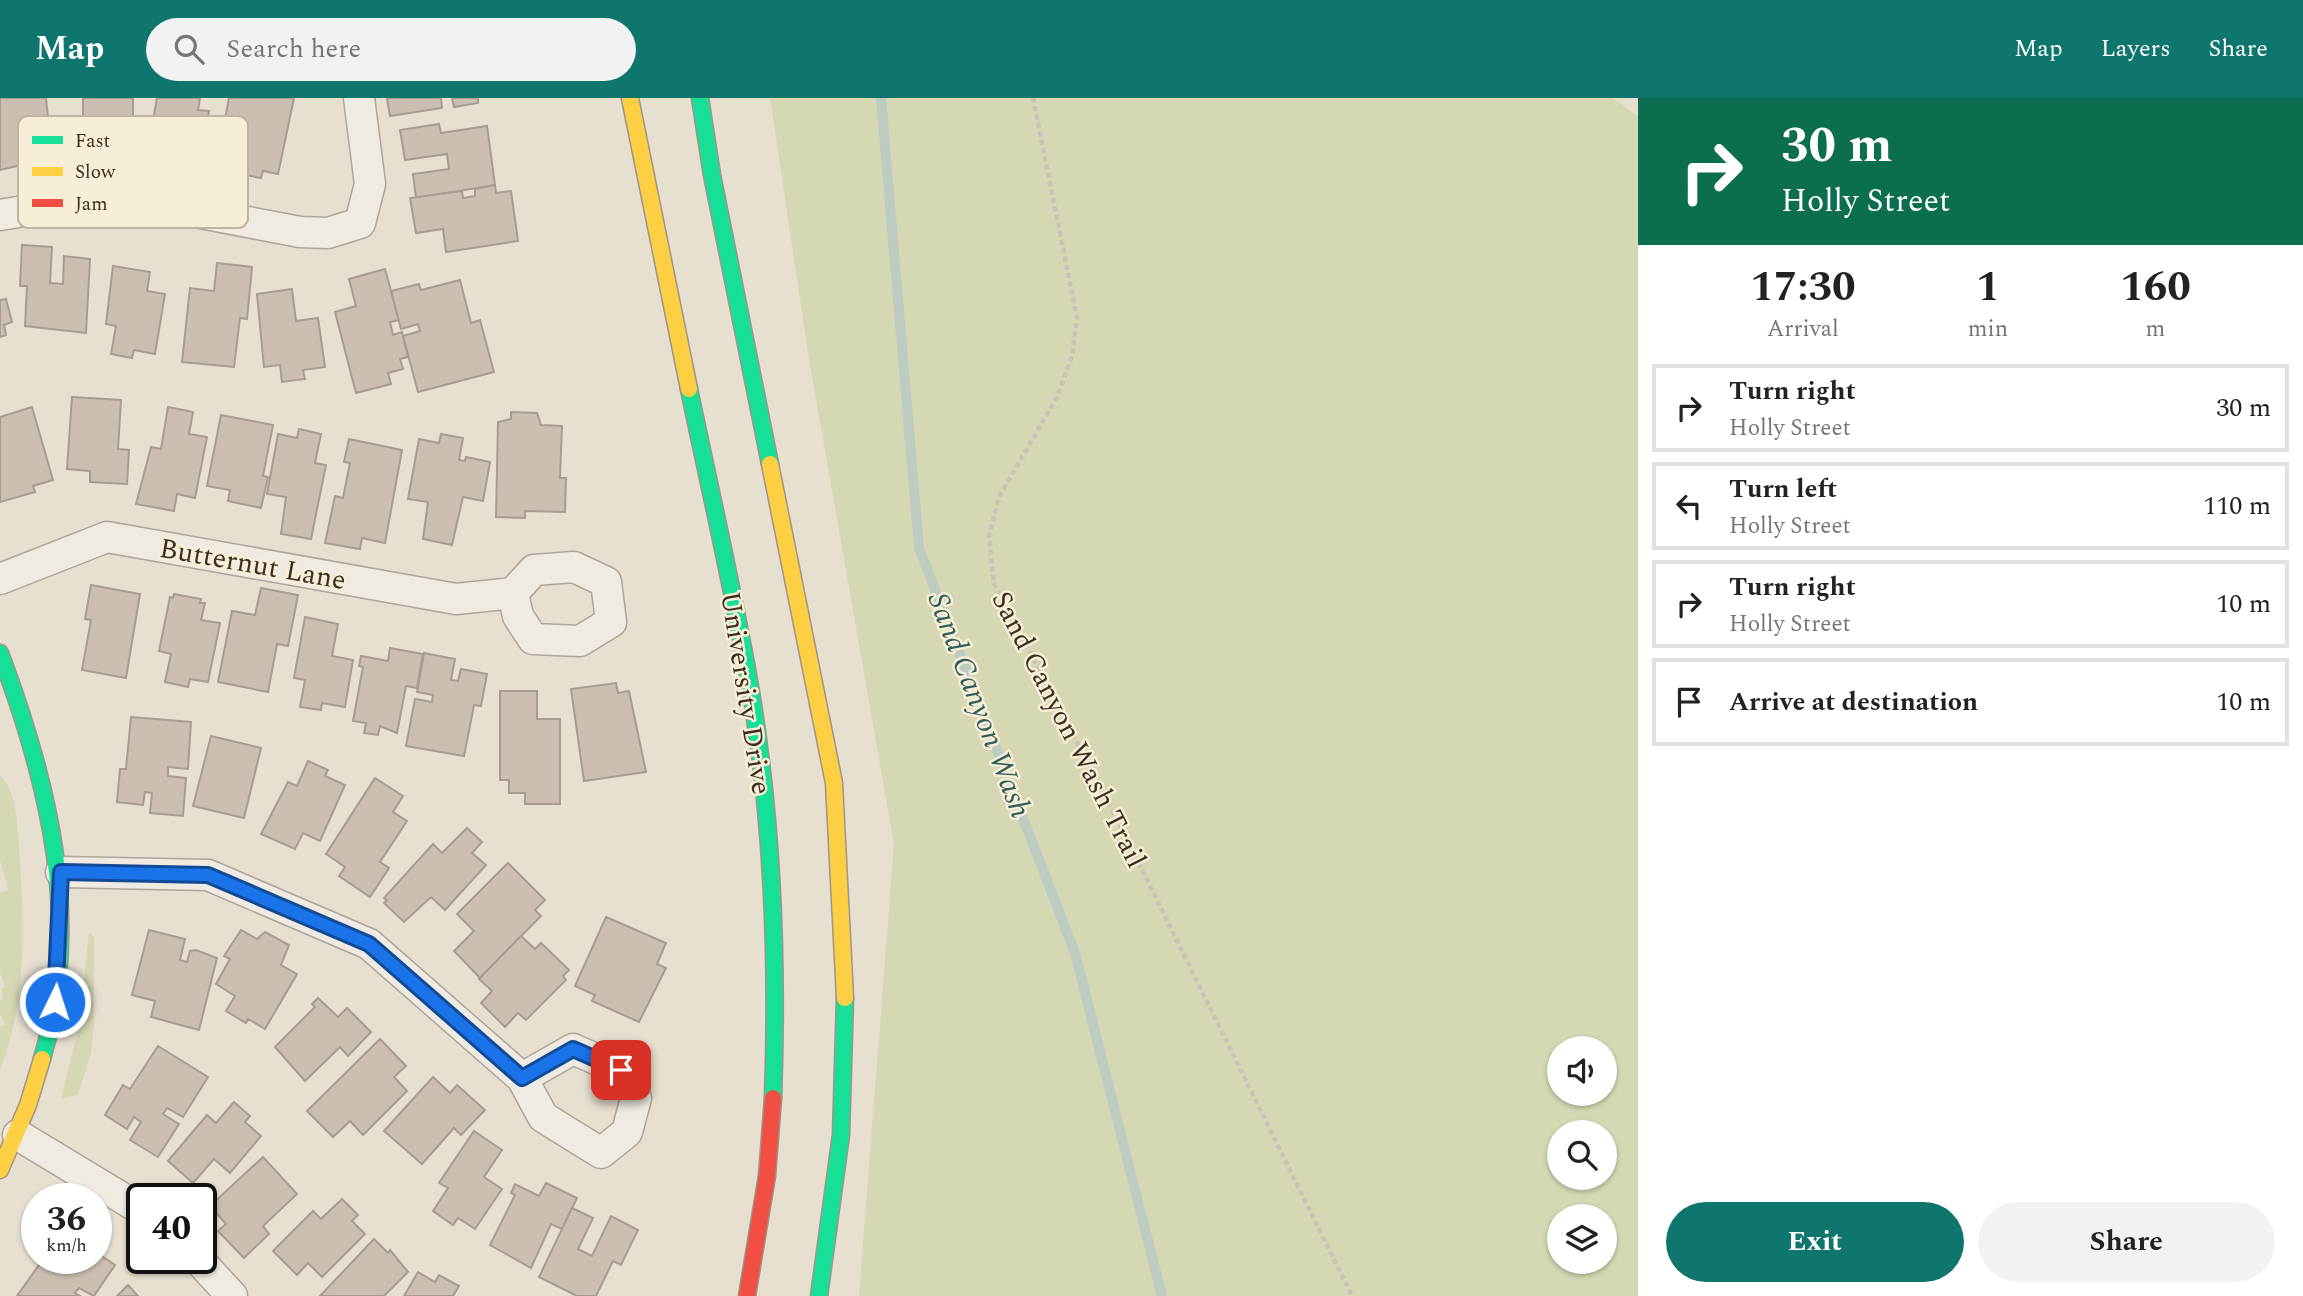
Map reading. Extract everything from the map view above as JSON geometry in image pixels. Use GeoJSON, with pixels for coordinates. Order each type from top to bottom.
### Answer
{"type":"FeatureCollection","features":[{"type":"Feature","properties":{"kind":"main road","name":"University Drive"},"geometry":{"type":"LineString","coordinates":[[630,98],[745,663],[763,772],[772,885],[776,1010],[769,1161],[747,1296]]}},
{"type":"Feature","properties":{"kind":"main road"},"geometry":{"type":"LineString","coordinates":[[700,98],[712,175],[834,783],[846,1013],[841,1135],[819,1296]]}},
{"type":"Feature","properties":{"kind":"main road"},"geometry":{"type":"LineString","coordinates":[[0,653],[13,719],[47,789],[61,872],[55,1002],[40,1071],[18,1135],[0,1170]]}},
{"type":"Feature","properties":{"kind":"street"},"geometry":{"type":"LineString","coordinates":[[248,223],[327,233],[360,223],[370,184],[359,98]]}},
{"type":"Feature","properties":{"kind":"street"},"geometry":{"type":"LineString","coordinates":[[0,215],[18,212]]}},
{"type":"Feature","properties":{"kind":"street","name":"Butternut Lane"},"geometry":{"type":"LineString","coordinates":[[0,579],[107,537],[456,599],[513,593]]}},
{"type":"Feature","properties":{"kind":"street"},"geometry":{"type":"LineString","coordinates":[[61,872],[208,875],[369,944],[522,1078]]}},
{"type":"Feature","properties":{"kind":"street"},"geometry":{"type":"LineString","coordinates":[[18,1135],[126,1200]]}},
{"type":"Feature","properties":{"kind":"street"},"geometry":{"type":"LineString","coordinates":[[212,1274],[232,1296]]}},
{"type":"Feature","properties":{"kind":"path","name":"Sand Canyon Wash Trail"},"geometry":{"type":"LineString","coordinates":[[1033,98],[1077,318],[1072,356],[1057,397],[999,497],[989,536],[994,584],[1117,819],[1352,1296]]}},
{"type":"Feature","properties":{"kind":"green space"},"geometry":{"type":"Polygon","coordinates":[[[770,98],[1613,98],[1638,117],[1638,1296],[859,1296],[894,844],[809,359],[770,98]]]}},
{"type":"Feature","properties":{"kind":"green space"},"geometry":{"type":"Polygon","coordinates":[[[0,776],[10,790],[17,819],[23,931],[20,988],[9,1043],[0,1070],[0,1027],[5,1025],[0,1014],[0,1000],[3,999],[1,988],[5,987],[0,973],[0,893],[8,890],[0,860],[0,776]]]}},
{"type":"Feature","properties":{"kind":"green space"},"geometry":{"type":"Polygon","coordinates":[[[89,933],[94,937],[94,1026],[91,1053],[78,1095],[61,1099],[79,1026],[89,933]]]}},
{"type":"Feature","properties":{"kind":"building"},"geometry":{"type":"Polygon","coordinates":[[[0,98],[46,98],[48,116],[18,116],[18,166],[0,170],[0,98]]]}},
{"type":"Feature","properties":{"kind":"building"},"geometry":{"type":"Polygon","coordinates":[[[83,98],[133,98],[133,116],[83,116],[83,98]]]}},
{"type":"Feature","properties":{"kind":"building"},"geometry":{"type":"Polygon","coordinates":[[[157,98],[200,98],[198,110],[209,111],[208,116],[154,116],[157,98]]]}},
{"type":"Feature","properties":{"kind":"building"},"geometry":{"type":"Polygon","coordinates":[[[229,98],[294,98],[278,174],[263,171],[261,178],[248,175],[248,116],[226,116],[229,98]]]}},
{"type":"Feature","properties":{"kind":"building"},"geometry":{"type":"Polygon","coordinates":[[[387,98],[441,98],[442,108],[390,116],[387,98]]]}},
{"type":"Feature","properties":{"kind":"building"},"geometry":{"type":"Polygon","coordinates":[[[452,98],[478,98],[478,103],[454,107],[452,98]]]}},
{"type":"Feature","properties":{"kind":"building"},"geometry":{"type":"Polygon","coordinates":[[[439,124],[441,133],[487,126],[495,185],[416,198],[413,174],[449,169],[447,154],[405,160],[400,130],[439,124]]]}},
{"type":"Feature","properties":{"kind":"building"},"geometry":{"type":"Polygon","coordinates":[[[495,185],[496,193],[511,191],[518,241],[446,252],[443,229],[416,233],[410,198],[462,191],[463,198],[475,196],[475,189],[495,185]]]}},
{"type":"Feature","properties":{"kind":"building"},"geometry":{"type":"Polygon","coordinates":[[[22,245],[52,247],[50,283],[63,284],[64,256],[90,259],[86,333],[25,326],[27,286],[20,286],[22,245]]]}},
{"type":"Feature","properties":{"kind":"building"},"geometry":{"type":"Polygon","coordinates":[[[217,263],[252,267],[247,319],[240,318],[234,367],[182,362],[190,288],[214,291],[217,263]]]}},
{"type":"Feature","properties":{"kind":"building"},"geometry":{"type":"Polygon","coordinates":[[[113,266],[150,272],[147,291],[165,294],[155,354],[134,350],[132,358],[111,354],[116,326],[106,324],[113,266]]]}},
{"type":"Feature","properties":{"kind":"building"},"geometry":{"type":"Polygon","coordinates":[[[385,269],[399,320],[390,322],[393,335],[402,332],[408,357],[400,359],[403,369],[388,373],[391,384],[356,393],[335,312],[356,306],[349,279],[385,269]]]}},
{"type":"Feature","properties":{"kind":"building"},"geometry":{"type":"Polygon","coordinates":[[[460,280],[471,323],[480,320],[494,372],[418,392],[403,336],[420,331],[418,324],[401,329],[391,291],[419,284],[421,290],[460,280]]]}},
{"type":"Feature","properties":{"kind":"building"},"geometry":{"type":"Polygon","coordinates":[[[292,289],[296,321],[318,318],[325,367],[303,370],[305,379],[282,382],[280,365],[264,367],[257,294],[292,289]]]}},
{"type":"Feature","properties":{"kind":"building"},"geometry":{"type":"Polygon","coordinates":[[[6,299],[12,322],[4,325],[6,335],[0,337],[0,300],[6,299]]]}},
{"type":"Feature","properties":{"kind":"building"},"geometry":{"type":"Polygon","coordinates":[[[72,397],[121,400],[118,449],[129,450],[127,484],[90,482],[90,471],[67,469],[72,397]]]}},
{"type":"Feature","properties":{"kind":"building"},"geometry":{"type":"Polygon","coordinates":[[[32,407],[53,480],[33,486],[35,492],[0,502],[0,417],[32,407]]]}},
{"type":"Feature","properties":{"kind":"building"},"geometry":{"type":"Polygon","coordinates":[[[168,407],[193,412],[189,434],[207,437],[195,498],[177,494],[174,511],[136,504],[151,447],[161,449],[168,407]]]}},
{"type":"Feature","properties":{"kind":"building"},"geometry":{"type":"Polygon","coordinates":[[[511,412],[537,413],[541,425],[562,426],[560,478],[566,478],[565,512],[525,511],[525,518],[496,517],[498,422],[511,419],[511,412]]]}},
{"type":"Feature","properties":{"kind":"building"},"geometry":{"type":"Polygon","coordinates":[[[221,415],[273,425],[263,476],[268,477],[261,508],[228,501],[230,490],[207,486],[221,415]]]}},
{"type":"Feature","properties":{"kind":"building"},"geometry":{"type":"Polygon","coordinates":[[[299,429],[321,434],[315,463],[326,465],[311,539],[281,534],[286,497],[267,494],[278,434],[297,438],[299,429]]]}},
{"type":"Feature","properties":{"kind":"building"},"geometry":{"type":"Polygon","coordinates":[[[441,434],[463,438],[459,460],[465,461],[466,457],[490,462],[483,501],[463,497],[452,545],[423,539],[428,502],[408,499],[419,439],[439,443],[441,434]]]}},
{"type":"Feature","properties":{"kind":"building"},"geometry":{"type":"Polygon","coordinates":[[[349,439],[402,450],[385,543],[362,538],[360,549],[325,543],[335,496],[343,498],[350,463],[344,462],[349,439]]]}},
{"type":"Feature","properties":{"kind":"building"},"geometry":{"type":"Polygon","coordinates":[[[91,585],[140,594],[126,678],[82,670],[91,620],[85,619],[91,585]]]}},
{"type":"Feature","properties":{"kind":"building"},"geometry":{"type":"Polygon","coordinates":[[[261,588],[298,595],[288,646],[277,644],[268,692],[218,682],[232,611],[255,615],[261,588]]]}},
{"type":"Feature","properties":{"kind":"building"},"geometry":{"type":"Polygon","coordinates":[[[174,594],[201,599],[200,603],[205,603],[201,620],[220,623],[208,682],[190,679],[188,687],[165,682],[171,654],[159,651],[170,597],[173,598],[174,594]]]}},
{"type":"Feature","properties":{"kind":"building"},"geometry":{"type":"Polygon","coordinates":[[[305,617],[338,624],[332,656],[353,660],[345,707],[322,703],[321,710],[300,707],[305,680],[294,678],[305,617]]]}},
{"type":"Feature","properties":{"kind":"building"},"geometry":{"type":"Polygon","coordinates":[[[390,648],[423,654],[417,688],[406,686],[397,733],[380,726],[378,735],[364,733],[366,723],[353,721],[363,667],[359,666],[361,656],[388,661],[390,648]]]}},
{"type":"Feature","properties":{"kind":"building"},"geometry":{"type":"Polygon","coordinates":[[[424,653],[455,659],[451,680],[458,681],[461,669],[487,674],[481,706],[474,705],[464,756],[406,746],[415,699],[432,702],[433,695],[417,692],[424,653]]]}},
{"type":"Feature","properties":{"kind":"building"},"geometry":{"type":"Polygon","coordinates":[[[616,683],[618,693],[629,691],[646,772],[584,781],[571,689],[616,683]]]}},
{"type":"Feature","properties":{"kind":"building"},"geometry":{"type":"Polygon","coordinates":[[[500,691],[537,691],[537,719],[560,719],[560,804],[525,804],[525,793],[509,793],[509,780],[500,780],[500,691]]]}},
{"type":"Feature","properties":{"kind":"building"},"geometry":{"type":"Polygon","coordinates":[[[131,717],[191,722],[188,769],[168,767],[168,776],[186,778],[183,816],[150,813],[152,793],[145,792],[143,805],[117,802],[120,769],[126,769],[131,717]]]}},
{"type":"Feature","properties":{"kind":"building"},"geometry":{"type":"Polygon","coordinates":[[[211,736],[261,748],[244,818],[193,806],[211,736]]]}},
{"type":"Feature","properties":{"kind":"building"},"geometry":{"type":"Polygon","coordinates":[[[308,761],[328,770],[325,776],[345,785],[320,841],[303,833],[295,849],[261,834],[288,782],[297,786],[308,761]]]}},
{"type":"Feature","properties":{"kind":"building"},"geometry":{"type":"Polygon","coordinates":[[[375,778],[403,796],[393,812],[407,821],[380,862],[389,868],[370,897],[339,876],[345,867],[326,854],[375,778]]]}},
{"type":"Feature","properties":{"kind":"building"},"geometry":{"type":"Polygon","coordinates":[[[467,828],[482,842],[472,853],[486,865],[445,910],[431,897],[404,922],[384,903],[387,900],[384,898],[433,844],[442,853],[467,828]]]}},
{"type":"Feature","properties":{"kind":"building"},"geometry":{"type":"Polygon","coordinates":[[[508,863],[545,900],[535,910],[541,916],[480,978],[454,951],[474,931],[457,914],[508,863]]]}},
{"type":"Feature","properties":{"kind":"building"},"geometry":{"type":"Polygon","coordinates":[[[606,917],[666,943],[657,964],[666,968],[639,1022],[592,1001],[595,995],[575,986],[606,917]]]}},
{"type":"Feature","properties":{"kind":"building"},"geometry":{"type":"Polygon","coordinates":[[[149,930],[185,939],[180,960],[187,962],[190,951],[196,950],[217,958],[199,1030],[151,1017],[155,1001],[132,995],[149,930]]]}},
{"type":"Feature","properties":{"kind":"building"},"geometry":{"type":"Polygon","coordinates":[[[241,930],[257,939],[265,932],[289,945],[281,965],[297,974],[265,1029],[248,1019],[246,1023],[226,1011],[235,996],[216,984],[230,959],[224,956],[241,930]]]}},
{"type":"Feature","properties":{"kind":"building"},"geometry":{"type":"Polygon","coordinates":[[[521,936],[535,949],[541,943],[569,970],[563,976],[566,980],[526,1020],[518,1013],[505,1027],[481,1003],[492,991],[479,979],[521,936]]]}},
{"type":"Feature","properties":{"kind":"building"},"geometry":{"type":"Polygon","coordinates":[[[318,998],[338,1017],[347,1008],[371,1032],[348,1056],[340,1047],[305,1081],[275,1047],[315,1007],[312,1004],[318,998]]]}},
{"type":"Feature","properties":{"kind":"building"},"geometry":{"type":"Polygon","coordinates":[[[380,1039],[406,1066],[394,1077],[407,1091],[363,1135],[350,1121],[333,1137],[307,1111],[380,1039]]]}},
{"type":"Feature","properties":{"kind":"building"},"geometry":{"type":"Polygon","coordinates":[[[158,1046],[208,1077],[183,1117],[167,1108],[163,1114],[179,1124],[158,1157],[130,1140],[141,1122],[134,1117],[127,1129],[105,1115],[123,1085],[130,1089],[158,1046]]]}},
{"type":"Feature","properties":{"kind":"building"},"geometry":{"type":"Polygon","coordinates":[[[433,1077],[450,1093],[457,1085],[485,1110],[461,1135],[454,1128],[422,1164],[384,1131],[433,1077]]]}},
{"type":"Feature","properties":{"kind":"building"},"geometry":{"type":"Polygon","coordinates":[[[234,1102],[250,1116],[245,1122],[261,1136],[230,1173],[214,1159],[193,1183],[168,1161],[207,1115],[216,1123],[234,1102]]]}},
{"type":"Feature","properties":{"kind":"building"},"geometry":{"type":"Polygon","coordinates":[[[474,1131],[502,1150],[484,1177],[502,1189],[475,1229],[458,1218],[453,1225],[433,1211],[448,1188],[439,1183],[474,1131]]]}},
{"type":"Feature","properties":{"kind":"building"},"geometry":{"type":"Polygon","coordinates":[[[263,1157],[297,1194],[263,1226],[269,1234],[244,1258],[218,1231],[226,1224],[217,1214],[217,1200],[263,1157]]]}},
{"type":"Feature","properties":{"kind":"building"},"geometry":{"type":"Polygon","coordinates":[[[546,1183],[577,1198],[562,1229],[551,1224],[531,1268],[490,1245],[515,1195],[511,1193],[515,1184],[539,1196],[546,1183]]]}},
{"type":"Feature","properties":{"kind":"building"},"geometry":{"type":"Polygon","coordinates":[[[342,1199],[358,1215],[352,1221],[365,1234],[322,1277],[308,1263],[297,1275],[273,1251],[313,1211],[321,1219],[342,1199]]]}},
{"type":"Feature","properties":{"kind":"building"},"geometry":{"type":"Polygon","coordinates":[[[572,1208],[593,1218],[578,1249],[592,1256],[611,1216],[638,1230],[621,1265],[613,1261],[596,1296],[577,1296],[539,1277],[572,1208]]]}},
{"type":"Feature","properties":{"kind":"building"},"geometry":{"type":"Polygon","coordinates":[[[374,1239],[388,1253],[390,1250],[408,1272],[384,1296],[320,1296],[374,1239]]]}},
{"type":"Feature","properties":{"kind":"building"},"geometry":{"type":"Polygon","coordinates":[[[418,1272],[435,1282],[439,1275],[459,1286],[453,1296],[404,1296],[418,1272]]]}},
{"type":"Feature","properties":{"kind":"building"},"geometry":{"type":"Polygon","coordinates":[[[33,1274],[109,1274],[94,1296],[79,1288],[75,1293],[80,1296],[17,1296],[33,1274]]]}},
{"type":"Feature","properties":{"kind":"building"},"geometry":{"type":"Polygon","coordinates":[[[128,1285],[138,1296],[117,1296],[128,1285]]]}},
{"type":"Feature","properties":{"kind":"waterway","name":"Sand Canyon Wash"},"geometry":{"type":"LineString","coordinates":[[881,98],[919,548],[1075,953],[1162,1296]]}},
{"type":"Feature","properties":{"kind":"traffic: fast"},"geometry":{"type":"LineString","coordinates":[[700,98],[712,175],[770,464]]}},
{"type":"Feature","properties":{"kind":"traffic: fast"},"geometry":{"type":"LineString","coordinates":[[689,389],[741,639],[763,780],[774,939],[773,1098]]}},
{"type":"Feature","properties":{"kind":"traffic: fast"},"geometry":{"type":"LineString","coordinates":[[0,653],[33,752],[55,853],[60,905],[60,956],[54,1008],[42,1059]]}},
{"type":"Feature","properties":{"kind":"traffic: fast"},"geometry":{"type":"LineString","coordinates":[[819,1296],[841,1135],[845,998]]}},
{"type":"Feature","properties":{"kind":"traffic: slow"},"geometry":{"type":"LineString","coordinates":[[630,98],[689,389]]}},
{"type":"Feature","properties":{"kind":"traffic: slow"},"geometry":{"type":"LineString","coordinates":[[770,464],[834,783],[845,998]]}},
{"type":"Feature","properties":{"kind":"traffic: slow"},"geometry":{"type":"LineString","coordinates":[[0,1170],[28,1105],[42,1059]]}},
{"type":"Feature","properties":{"kind":"traffic: jam"},"geometry":{"type":"LineString","coordinates":[[747,1296],[767,1176],[773,1098]]}},
{"type":"Feature","properties":{"kind":"route"},"geometry":{"type":"LineString","coordinates":[[55,1002],[61,872],[208,875],[369,944],[522,1078],[573,1049],[621,1070]]}}]}
